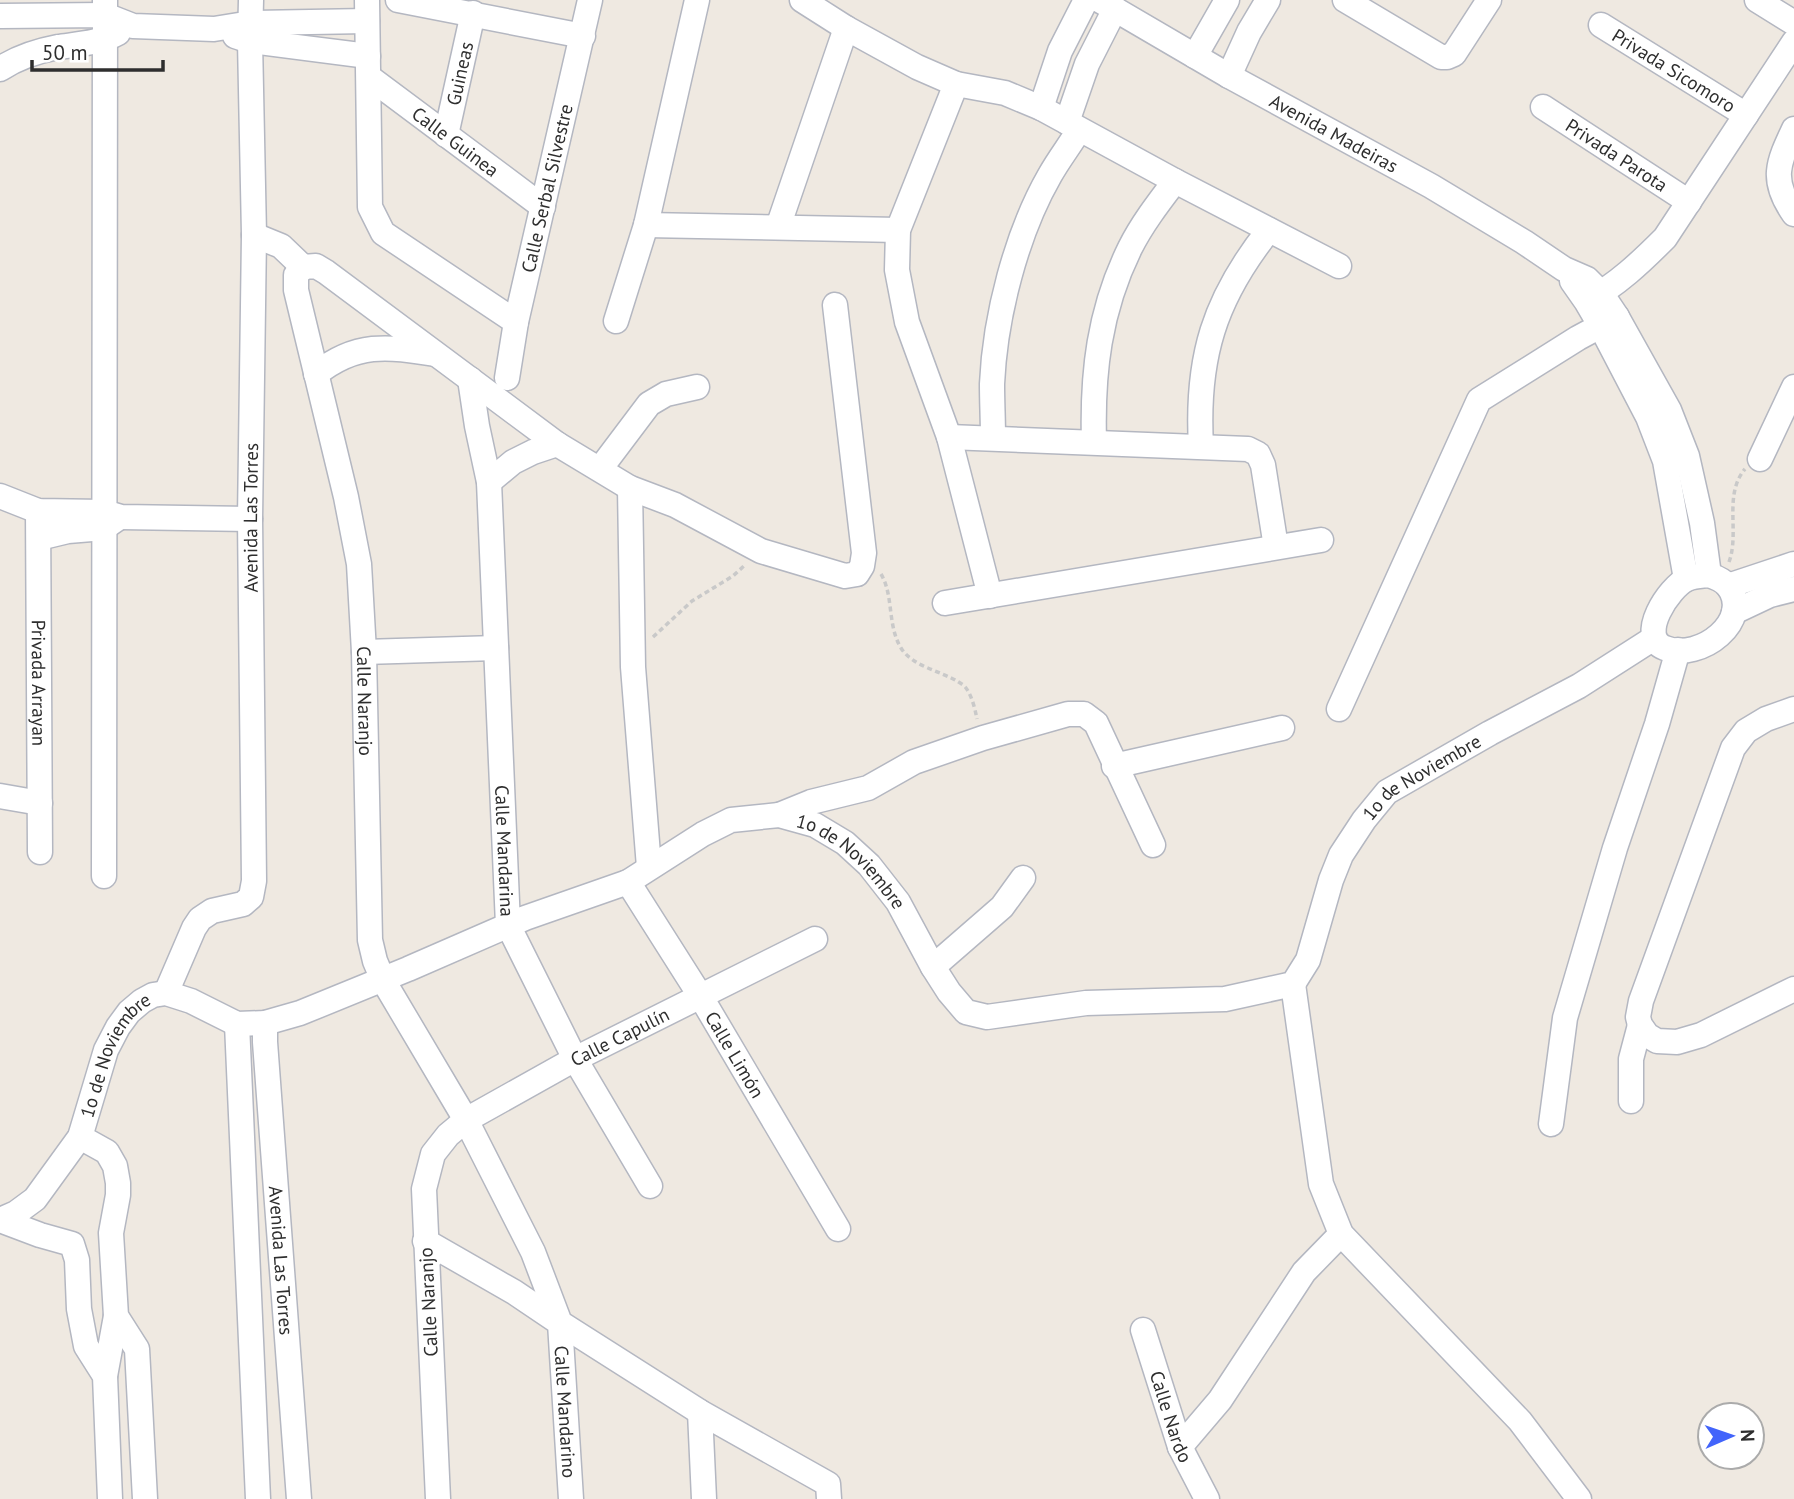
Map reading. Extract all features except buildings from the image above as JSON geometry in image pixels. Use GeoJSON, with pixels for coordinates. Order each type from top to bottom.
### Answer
{"type":"FeatureCollection","features":[{"type":"Feature","properties":{"kind":"street"},"geometry":{"type":"LineString","coordinates":[[398,0],[583,36]]}},
{"type":"Feature","properties":{"kind":"street","name":"Calle Serbal Silvestre"},"geometry":{"type":"LineString","coordinates":[[507,378],[516,322],[590,0]]}},
{"type":"Feature","properties":{"kind":"street"},"geometry":{"type":"LineString","coordinates":[[616,321],[646,225],[698,0]]}},
{"type":"Feature","properties":{"kind":"street"},"geometry":{"type":"LineString","coordinates":[[802,0],[917,67],[956,84],[1005,93],[1041,108],[1339,266]]}},
{"type":"Feature","properties":{"kind":"street"},"geometry":{"type":"LineString","coordinates":[[1041,108],[1060,51],[1086,0]]}},
{"type":"Feature","properties":{"kind":"street"},"geometry":{"type":"LineString","coordinates":[[1195,56],[1227,0]]}},
{"type":"Feature","properties":{"kind":"street"},"geometry":{"type":"LineString","coordinates":[[1229,76],[1268,0]]}},
{"type":"Feature","properties":{"kind":"street"},"geometry":{"type":"LineString","coordinates":[[1354,2],[1441,57],[1447,57],[1454,54],[1489,0]]}},
{"type":"Feature","properties":{"kind":"street"},"geometry":{"type":"LineString","coordinates":[[1757,0],[1794,23]]}},
{"type":"Feature","properties":{"kind":"street"},"geometry":{"type":"LineString","coordinates":[[993,438],[992,384],[998,330],[1009,277],[1027,225],[1073,126],[1087,64],[1107,5]]}},
{"type":"Feature","properties":{"kind":"street","name":"Avenida Madeiras"},"geometry":{"type":"LineString","coordinates":[[1107,5],[1229,76],[1431,186],[1564,269],[1594,297],[1669,410],[1676,458],[1702,523],[1711,580]]}},
{"type":"Feature","properties":{"kind":"street"},"geometry":{"type":"LineString","coordinates":[[0,16],[105,18],[133,26],[214,29],[251,21],[367,10],[370,207],[383,233],[516,322]]}},
{"type":"Feature","properties":{"kind":"street","name":"Guineas"},"geometry":{"type":"LineString","coordinates":[[446,135],[473,13]]}},
{"type":"Feature","properties":{"kind":"street"},"geometry":{"type":"LineString","coordinates":[[0,69],[105,18]]}},
{"type":"Feature","properties":{"kind":"street"},"geometry":{"type":"LineString","coordinates":[[104,876],[110,519],[105,18]]}},
{"type":"Feature","properties":{"kind":"street"},"geometry":{"type":"LineString","coordinates":[[251,21],[368,66]]}},
{"type":"Feature","properties":{"kind":"street","name":"Avenida Las Torres"},"geometry":{"type":"LineString","coordinates":[[166,993],[200,919],[212,911],[243,904],[251,897],[254,881],[250,519],[254,235],[251,21]]}},
{"type":"Feature","properties":{"kind":"street","name":"Privada Sicomoro"},"geometry":{"type":"LineString","coordinates":[[1601,24],[1746,115]]}},
{"type":"Feature","properties":{"kind":"street"},"geometry":{"type":"LineString","coordinates":[[778,227],[846,28]]}},
{"type":"Feature","properties":{"kind":"street"},"geometry":{"type":"LineString","coordinates":[[1594,297],[1638,265],[1665,238],[1794,42]]}},
{"type":"Feature","properties":{"kind":"street","name":"Calle Guinea"},"geometry":{"type":"LineString","coordinates":[[368,66],[446,135],[543,207]]}},
{"type":"Feature","properties":{"kind":"street"},"geometry":{"type":"LineString","coordinates":[[956,84],[898,230],[897,270],[907,323],[949,437],[989,596]]}},
{"type":"Feature","properties":{"kind":"street","name":"Privada Parota"},"geometry":{"type":"LineString","coordinates":[[1543,107],[1689,202]]}},
{"type":"Feature","properties":{"kind":"street"},"geometry":{"type":"LineString","coordinates":[[1794,129],[1780,159],[1779,181],[1783,199],[1794,214]]}},
{"type":"Feature","properties":{"kind":"street"},"geometry":{"type":"LineString","coordinates":[[1094,442],[1096,362],[1103,323],[1115,284],[1131,247],[1151,213],[1175,181]]}},
{"type":"Feature","properties":{"kind":"street"},"geometry":{"type":"LineString","coordinates":[[646,225],[898,230]]}},
{"type":"Feature","properties":{"kind":"street"},"geometry":{"type":"LineString","coordinates":[[1201,446],[1201,380],[1217,315],[1248,256],[1269,230]]}},
{"type":"Feature","properties":{"kind":"street"},"geometry":{"type":"LineString","coordinates":[[254,235],[281,246],[303,267],[316,266],[326,272],[556,444],[630,488],[675,505],[761,551],[845,576],[857,574],[862,566],[864,553],[835,305]]}},
{"type":"Feature","properties":{"kind":"street","name":"Calle Naranjo"},"geometry":{"type":"LineString","coordinates":[[303,267],[296,275],[296,290],[359,564],[364,652],[370,940],[375,961],[383,980],[466,1121],[533,1252],[558,1318]]}},
{"type":"Feature","properties":{"kind":"street"},"geometry":{"type":"LineString","coordinates":[[1339,709],[1479,400],[1609,321]]}},
{"type":"Feature","properties":{"kind":"street"},"geometry":{"type":"LineString","coordinates":[[316,374],[329,363],[371,348],[439,355]]}},
{"type":"Feature","properties":{"kind":"street","name":"Calle Mandarina"},"geometry":{"type":"LineString","coordinates":[[470,379],[489,482],[508,925],[575,1059],[650,1185]]}},
{"type":"Feature","properties":{"kind":"street"},"geometry":{"type":"LineString","coordinates":[[600,469],[649,404],[666,394],[697,387]]}},
{"type":"Feature","properties":{"kind":"street"},"geometry":{"type":"LineString","coordinates":[[1760,459],[1794,387]]}},
{"type":"Feature","properties":{"kind":"street"},"geometry":{"type":"LineString","coordinates":[[949,437],[1248,449],[1258,454],[1263,466],[1276,547]]}},
{"type":"Feature","properties":{"kind":"street"},"geometry":{"type":"LineString","coordinates":[[489,482],[513,462],[556,444]]}},
{"type":"Feature","properties":{"kind":"street"},"geometry":{"type":"LineString","coordinates":[[630,488],[633,667],[649,867]]}},
{"type":"Feature","properties":{"kind":"street"},"geometry":{"type":"LineString","coordinates":[[0,496],[38,511],[110,519],[250,519]]}},
{"type":"Feature","properties":{"kind":"street","name":"Privada Arrayan"},"geometry":{"type":"LineString","coordinates":[[38,511],[40,852]]}},
{"type":"Feature","properties":{"kind":"street"},"geometry":{"type":"LineString","coordinates":[[39,538],[110,519]]}},
{"type":"Feature","properties":{"kind":"street"},"geometry":{"type":"LineString","coordinates":[[945,603],[1321,540]]}},
{"type":"Feature","properties":{"kind":"street"},"geometry":{"type":"LineString","coordinates":[[1711,580],[1733,598],[1734,612],[1726,629],[1712,643],[1692,650],[1669,650],[1660,646],[1654,638],[1653,625],[1671,593],[1711,580],[1794,564]]}},
{"type":"Feature","properties":{"kind":"street"},"geometry":{"type":"LineString","coordinates":[[1734,612],[1770,595],[1794,589]]}},
{"type":"Feature","properties":{"kind":"street","name":"1o de Noviembre"},"geometry":{"type":"LineString","coordinates":[[0,1220],[16,1213],[35,1199],[79,1137],[106,1050],[118,1027],[142,1001],[153,995],[166,993],[191,1001],[237,1024],[265,1023],[300,1013],[525,918],[628,882],[702,834],[731,820],[779,815],[815,825],[845,843],[869,865],[898,902],[933,967],[949,992],[967,1012],[987,1017],[1086,1003],[1225,999],[1293,984],[1308,960],[1341,855],[1387,792],[1579,686],[1654,638]]}},
{"type":"Feature","properties":{"kind":"street"},"geometry":{"type":"LineString","coordinates":[[364,652],[496,648]]}},
{"type":"Feature","properties":{"kind":"street"},"geometry":{"type":"LineString","coordinates":[[1550,1124],[1565,1018],[1615,848],[1657,724],[1678,650]]}},
{"type":"Feature","properties":{"kind":"street"},"geometry":{"type":"LineString","coordinates":[[1794,709],[1766,719],[1746,731],[1733,748],[1641,1001],[1638,1017],[1647,1035],[1657,1041],[1677,1042],[1701,1035],[1794,987]]}},
{"type":"Feature","properties":{"kind":"street"},"geometry":{"type":"LineString","coordinates":[[779,815],[811,802],[868,788],[914,762],[983,738],[1068,714],[1084,713],[1096,723],[1153,845]]}},
{"type":"Feature","properties":{"kind":"street"},"geometry":{"type":"LineString","coordinates":[[1114,766],[1282,728]]}},
{"type":"Feature","properties":{"kind":"street"},"geometry":{"type":"LineString","coordinates":[[0,796],[40,803]]}},
{"type":"Feature","properties":{"kind":"street"},"geometry":{"type":"LineString","coordinates":[[933,967],[1002,907],[1023,878]]}},
{"type":"Feature","properties":{"kind":"street","name":"Calle Limón"},"geometry":{"type":"LineString","coordinates":[[628,882],[701,997],[838,1229]]}},
{"type":"Feature","properties":{"kind":"street","name":"Calle Capulín"},"geometry":{"type":"LineString","coordinates":[[466,1121],[575,1059],[815,939]]}},
{"type":"Feature","properties":{"kind":"street"},"geometry":{"type":"LineString","coordinates":[[1293,984],[1321,1184],[1341,1234],[1520,1421],[1578,1499]]}},
{"type":"Feature","properties":{"kind":"street","name":"Avenida Las Torres"},"geometry":{"type":"LineString","coordinates":[[265,1023],[299,1499]]}},
{"type":"Feature","properties":{"kind":"street","name":"Avenida Las Torres"},"geometry":{"type":"LineString","coordinates":[[237,1024],[258,1499]]}},
{"type":"Feature","properties":{"kind":"street"},"geometry":{"type":"LineString","coordinates":[[1631,1101],[1631,1059],[1640,1025]]}},
{"type":"Feature","properties":{"kind":"street","name":"Calle Naranjo"},"geometry":{"type":"LineString","coordinates":[[438,1499],[424,1189],[433,1154],[448,1135],[466,1121]]}},
{"type":"Feature","properties":{"kind":"street"},"geometry":{"type":"LineString","coordinates":[[79,1137],[107,1152],[115,1166],[118,1195],[111,1233],[116,1315],[105,1376],[110,1499]]}},
{"type":"Feature","properties":{"kind":"street"},"geometry":{"type":"LineString","coordinates":[[0,1220],[72,1244],[112,1243]]}},
{"type":"Feature","properties":{"kind":"street"},"geometry":{"type":"LineString","coordinates":[[247,1246],[278,1222]]}},
{"type":"Feature","properties":{"kind":"street"},"geometry":{"type":"LineString","coordinates":[[1180,1447],[1220,1399],[1304,1272],[1341,1234]]}},
{"type":"Feature","properties":{"kind":"street"},"geometry":{"type":"LineString","coordinates":[[425,1241],[558,1318],[700,1412],[829,1492]]}},
{"type":"Feature","properties":{"kind":"street"},"geometry":{"type":"LineString","coordinates":[[72,1244],[77,1260],[79,1309],[86,1346],[105,1376]]}},
{"type":"Feature","properties":{"kind":"street"},"geometry":{"type":"LineString","coordinates":[[116,1315],[137,1349],[145,1499]]}},
{"type":"Feature","properties":{"kind":"street","name":"Calle Mandarino"},"geometry":{"type":"LineString","coordinates":[[558,1318],[570,1499]]}},
{"type":"Feature","properties":{"kind":"street","name":"Calle Nardo"},"geometry":{"type":"LineString","coordinates":[[1143,1330],[1180,1447],[1207,1499]]}},
{"type":"Feature","properties":{"kind":"street"},"geometry":{"type":"LineString","coordinates":[[700,1412],[704,1499]]}},
{"type":"Feature","properties":{"kind":"path"},"geometry":{"type":"LineString","coordinates":[[1711,580],[1731,560],[1734,542],[1734,487],[1745,469],[1760,459]]}},
{"type":"Feature","properties":{"kind":"path"},"geometry":{"type":"LineString","coordinates":[[633,667],[655,635],[673,618],[692,601],[733,576],[761,551]]}},
{"type":"Feature","properties":{"kind":"path"},"geometry":{"type":"LineString","coordinates":[[863,560],[881,573],[886,582],[893,629],[902,650],[915,662],[945,674],[965,686],[972,699],[983,738]]}}]}
